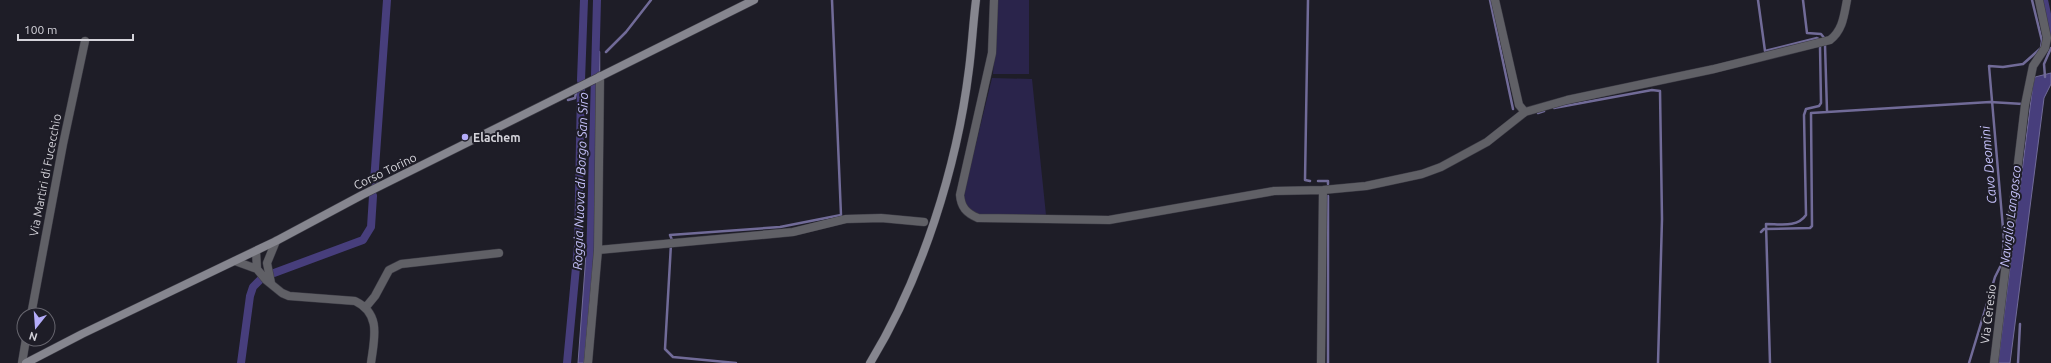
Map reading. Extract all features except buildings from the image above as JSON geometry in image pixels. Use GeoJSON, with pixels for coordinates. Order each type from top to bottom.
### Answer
{"type":"FeatureCollection","features":[{"type":"Feature","properties":{"kind":"main road","name":"Corso Torino"},"geometry":{"type":"LineString","coordinates":[[26,363],[82,334],[256,251],[362,195],[754,0]]}},
{"type":"Feature","properties":{"kind":"main road"},"geometry":{"type":"LineString","coordinates":[[870,363],[891,325],[920,260],[949,170],[969,70],[976,0]]}},
{"type":"Feature","properties":{"kind":"street"},"geometry":{"type":"LineString","coordinates":[[994,0],[992,53],[960,194],[960,204],[971,216],[978,218],[1109,220],[1274,191],[1324,190],[1366,186],[1422,174],[1441,167],[1487,142],[1525,112],[1567,100],[1714,69],[1830,40],[1836,35],[1842,23],[1847,0]]}},
{"type":"Feature","properties":{"kind":"street"},"geometry":{"type":"LineString","coordinates":[[1495,0],[1519,105],[1525,112]]}},
{"type":"Feature","properties":{"kind":"street","name":"Via Ceresio"},"geometry":{"type":"LineString","coordinates":[[1994,363],[2026,103],[2033,66],[2045,48],[2047,38],[2039,0]]}},
{"type":"Feature","properties":{"kind":"street","name":"Via Martiri di Fucecchio"},"geometry":{"type":"LineString","coordinates":[[32,307],[63,144],[85,41]]}},
{"type":"Feature","properties":{"kind":"street"},"geometry":{"type":"LineString","coordinates":[[588,363],[598,250],[599,77]]}},
{"type":"Feature","properties":{"kind":"street"},"geometry":{"type":"LineString","coordinates":[[1321,363],[1324,190]]}},
{"type":"Feature","properties":{"kind":"street"},"geometry":{"type":"LineString","coordinates":[[598,250],[793,232],[846,219],[881,218],[924,222]]}},
{"type":"Feature","properties":{"kind":"street"},"geometry":{"type":"LineString","coordinates":[[267,263],[276,241]]}},
{"type":"Feature","properties":{"kind":"street"},"geometry":{"type":"LineString","coordinates":[[256,251],[267,263],[271,283]]}},
{"type":"Feature","properties":{"kind":"street"},"geometry":{"type":"LineString","coordinates":[[256,251],[257,269]]}},
{"type":"Feature","properties":{"kind":"street"},"geometry":{"type":"LineString","coordinates":[[366,307],[375,296],[389,270],[401,264],[499,253]]}},
{"type":"Feature","properties":{"kind":"street"},"geometry":{"type":"LineString","coordinates":[[235,261],[257,269],[266,280],[282,294],[289,296],[355,300],[366,307],[370,311],[375,324],[371,363]]}},
{"type":"Feature","properties":{"kind":"street"},"geometry":{"type":"LineString","coordinates":[[22,363],[25,347]]}},
{"type":"Feature","properties":{"kind":"shaded area"},"geometry":{"type":"Polygon","coordinates":[[[998,0],[1029,0],[1029,74],[993,74],[998,0]]]}},
{"type":"Feature","properties":{"kind":"shaded area"},"geometry":{"type":"Polygon","coordinates":[[[2051,73],[2051,84],[2044,98],[2010,363],[1998,363],[2033,84],[2035,77],[2051,73]]]}},
{"type":"Feature","properties":{"kind":"shaded area"},"geometry":{"type":"Polygon","coordinates":[[[992,78],[1032,79],[1046,215],[981,215],[969,210],[963,197],[992,78]]]}},
{"type":"Feature","properties":{"kind":"shaded area"},"geometry":{"type":"Polygon","coordinates":[[[586,254],[593,254],[593,263],[584,363],[578,363],[586,254]]]}},
{"type":"Feature","properties":{"kind":"waterway"},"geometry":{"type":"LineString","coordinates":[[374,182],[387,0]]}},
{"type":"Feature","properties":{"kind":"waterway"},"geometry":{"type":"LineString","coordinates":[[581,80],[584,0]]}},
{"type":"Feature","properties":{"kind":"waterway","name":"Roggia Nuova di Borgo San Siro"},"geometry":{"type":"LineString","coordinates":[[590,265],[597,0]]}},
{"type":"Feature","properties":{"kind":"waterway"},"geometry":{"type":"LineString","coordinates":[[606,52],[626,32],[651,0]]}},
{"type":"Feature","properties":{"kind":"waterway"},"geometry":{"type":"LineString","coordinates":[[672,240],[670,235],[780,227],[841,215],[832,0]]}},
{"type":"Feature","properties":{"kind":"waterway"},"geometry":{"type":"LineString","coordinates":[[1308,0],[1305,180],[1310,181]]}},
{"type":"Feature","properties":{"kind":"waterway"},"geometry":{"type":"LineString","coordinates":[[1490,0],[1513,109]]}},
{"type":"Feature","properties":{"kind":"waterway"},"geometry":{"type":"LineString","coordinates":[[1758,0],[1765,51],[1817,38],[1819,39]]}},
{"type":"Feature","properties":{"kind":"waterway"},"geometry":{"type":"LineString","coordinates":[[1803,0],[1807,33],[1821,34],[1825,39]]}},
{"type":"Feature","properties":{"kind":"waterway","name":"Cavo Deomini"},"geometry":{"type":"LineString","coordinates":[[1969,363],[1995,277],[2002,263],[2004,240],[1989,66],[2003,67],[2023,64],[2041,48],[2042,41],[2032,0]]}},
{"type":"Feature","properties":{"kind":"waterway"},"geometry":{"type":"LineString","coordinates":[[2044,0],[2051,33]]}},
{"type":"Feature","properties":{"kind":"waterway"},"geometry":{"type":"LineString","coordinates":[[1825,45],[1827,111]]}},
{"type":"Feature","properties":{"kind":"waterway"},"geometry":{"type":"LineString","coordinates":[[1770,363],[1766,224],[1793,224],[1798,222],[1806,215],[1804,115],[1806,109],[1819,106],[1821,103],[1820,46]]}},
{"type":"Feature","properties":{"kind":"waterway"},"geometry":{"type":"LineString","coordinates":[[2045,77],[2044,64],[2051,48]]}},
{"type":"Feature","properties":{"kind":"waterway","name":"Roggia Nuova di Borgo San Siro"},"geometry":{"type":"LineString","coordinates":[[599,52],[599,71]]}},
{"type":"Feature","properties":{"kind":"waterway"},"geometry":{"type":"LineString","coordinates":[[567,363],[578,246],[581,90]]}},
{"type":"Feature","properties":{"kind":"waterway"},"geometry":{"type":"LineString","coordinates":[[1554,108],[1652,90],[1660,91],[1662,219],[1658,363]]}},
{"type":"Feature","properties":{"kind":"waterway"},"geometry":{"type":"LineString","coordinates":[[568,100],[575,98],[576,93]]}},
{"type":"Feature","properties":{"kind":"waterway"},"geometry":{"type":"LineString","coordinates":[[1761,232],[1764,229],[1810,228],[1812,226],[1811,113],[1990,102],[2023,104]]}},
{"type":"Feature","properties":{"kind":"waterway"},"geometry":{"type":"LineString","coordinates":[[1538,113],[1544,111]]}},
{"type":"Feature","properties":{"kind":"waterway"},"geometry":{"type":"LineString","coordinates":[[1318,181],[1328,181],[1328,184]]}},
{"type":"Feature","properties":{"kind":"waterway"},"geometry":{"type":"LineString","coordinates":[[274,273],[363,240],[371,227],[373,196]]}},
{"type":"Feature","properties":{"kind":"waterway"},"geometry":{"type":"LineString","coordinates":[[1328,196],[1328,363]]}},
{"type":"Feature","properties":{"kind":"waterway"},"geometry":{"type":"LineString","coordinates":[[671,244],[665,349],[673,357],[736,363]]}},
{"type":"Feature","properties":{"kind":"waterway"},"geometry":{"type":"LineString","coordinates":[[241,363],[250,296],[253,287],[260,280]]}},
{"type":"Feature","properties":{"kind":"waterway"},"geometry":{"type":"LineString","coordinates":[[2018,363],[2020,324]]}},
{"type":"Feature","properties":{"kind":"place","name":"Elachem"},"geometry":{"type":"Point","coordinates":[465,137]}},
{"type":"Feature","properties":{"kind":"water label","name":"Naviglio Langosco"},"geometry":{"type":"Point","coordinates":[2010,216]}}]}
